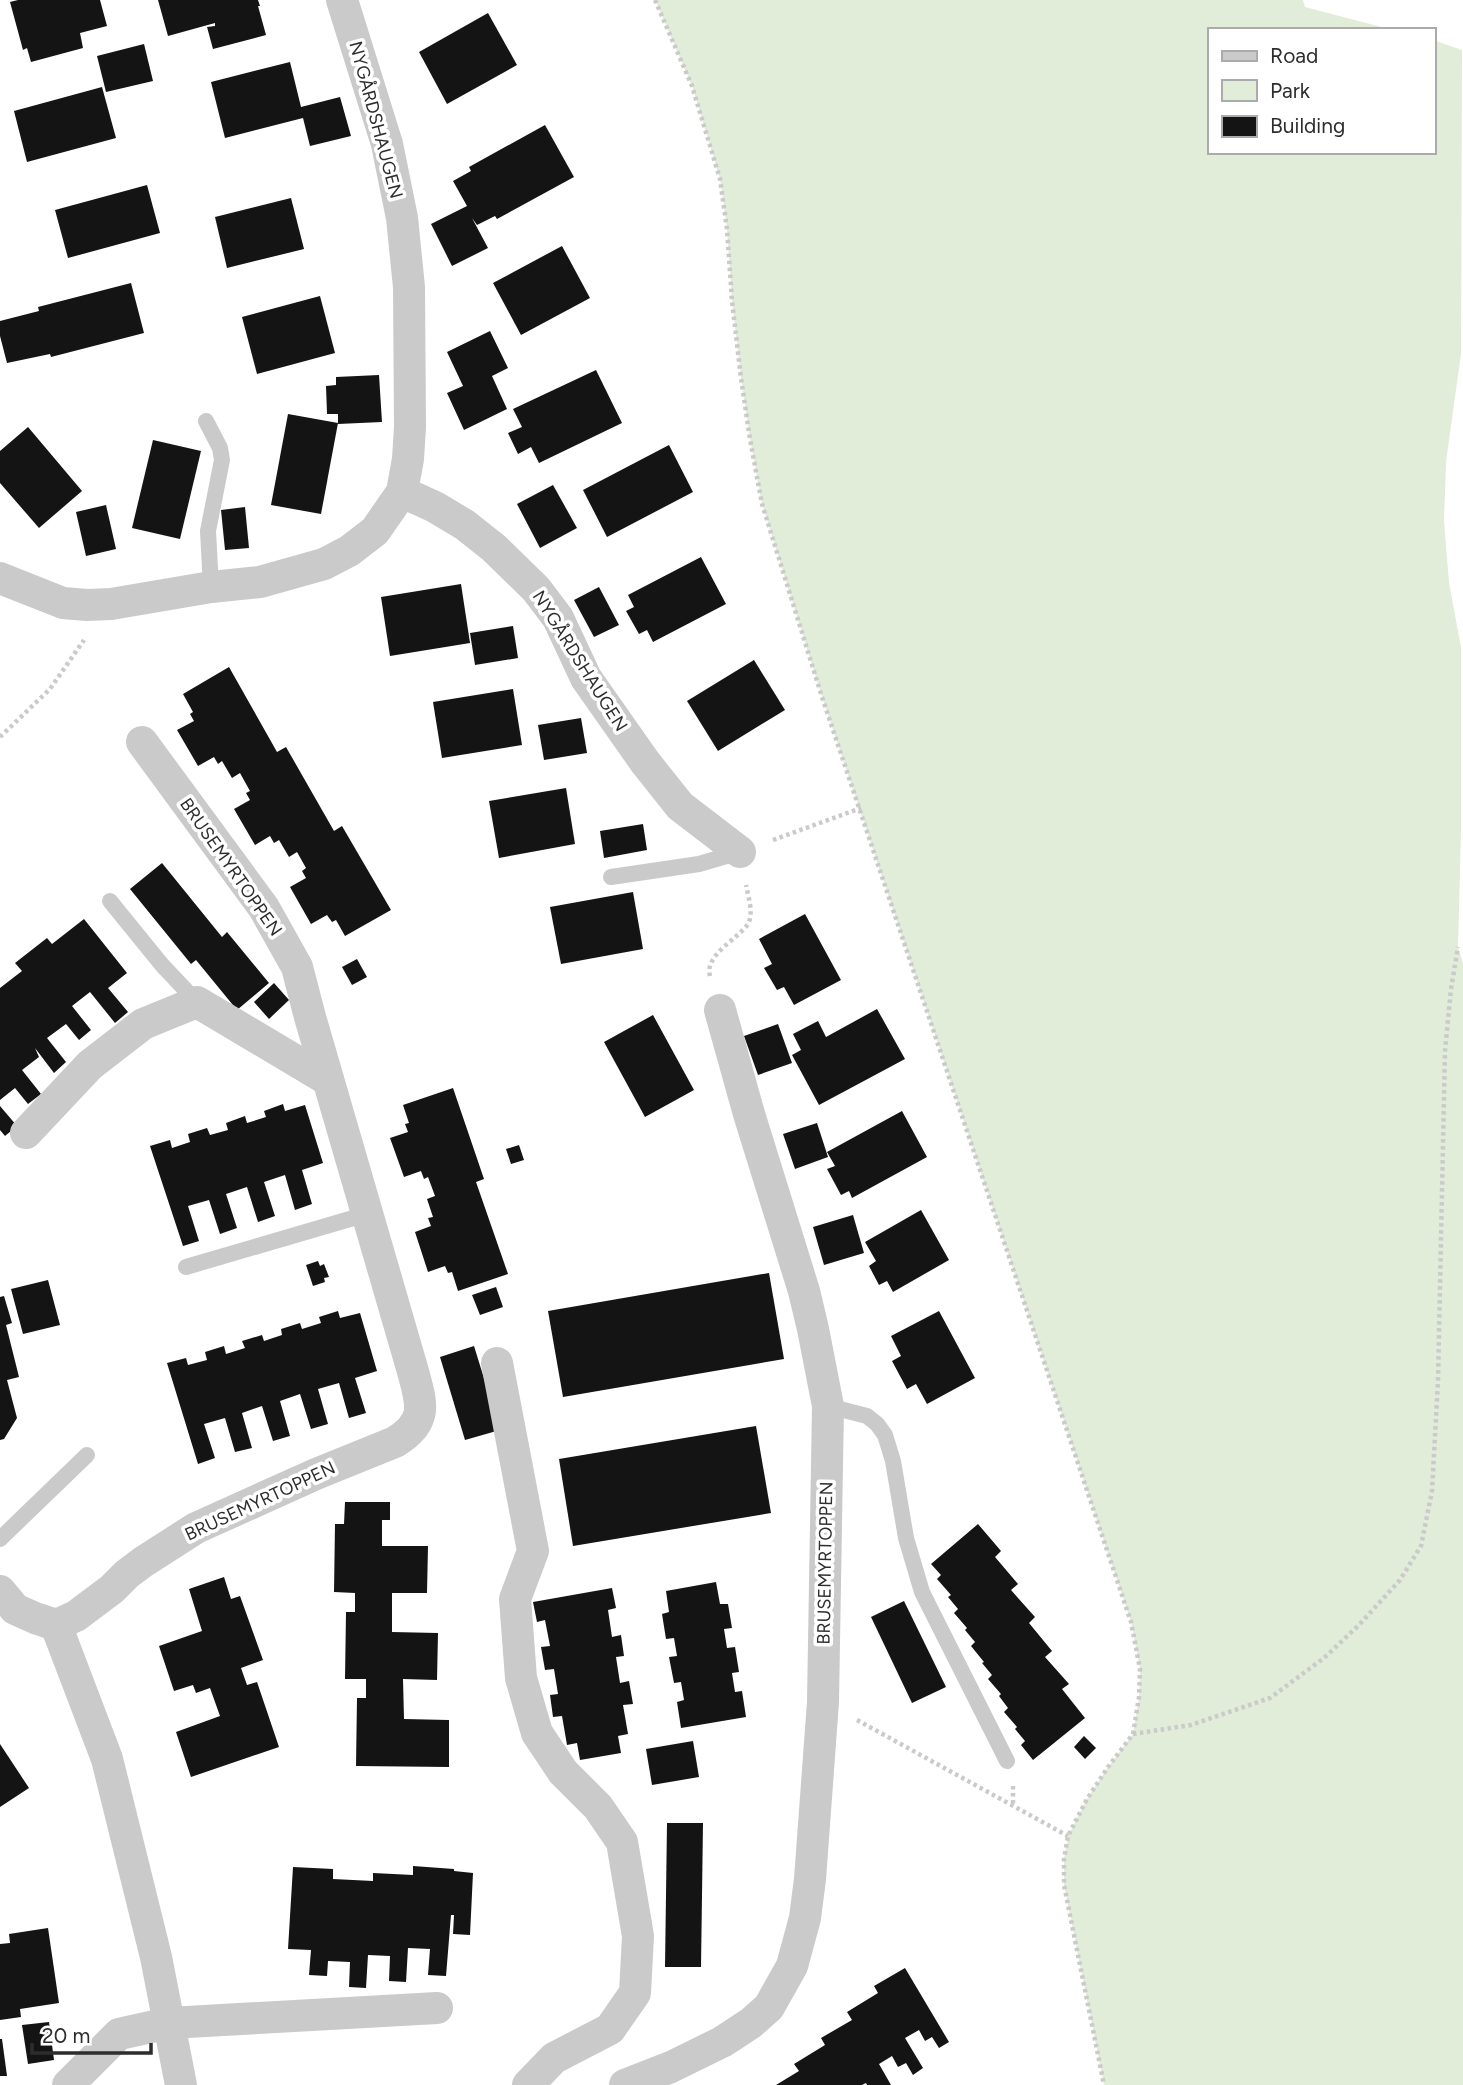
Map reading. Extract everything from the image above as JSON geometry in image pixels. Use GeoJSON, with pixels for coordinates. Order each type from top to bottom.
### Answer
{"type":"FeatureCollection","features":[{"type":"Feature","properties":{"kind":"street","name":"NYGÅRDSHAUGEN"},"geometry":{"type":"LineString","coordinates":[[0,578],[63,603],[87,605],[111,604],[211,587],[260,582],[324,564],[349,551],[375,531],[402,492],[410,427],[409,287],[402,218],[387,144],[342,0]]}},
{"type":"Feature","properties":{"kind":"street","name":"NYGÅRDSHAUGEN"},"geometry":{"type":"LineString","coordinates":[[402,492],[465,525],[494,548],[536,589],[558,618],[586,678],[645,762],[680,806],[740,852]]}},
{"type":"Feature","properties":{"kind":"street","name":"BRUSEMYRTOPPEN"},"geometry":{"type":"LineString","coordinates":[[56,1625],[76,1616],[112,1590],[143,1562],[196,1528],[406,1436],[419,1421],[422,1406],[297,967],[264,908],[142,743]]}},
{"type":"Feature","properties":{"kind":"street"},"geometry":{"type":"LineString","coordinates":[[26,1133],[90,1065],[143,1024],[197,1002],[328,1080]]}},
{"type":"Feature","properties":{"kind":"street","name":"BRUSEMYRTOPPEN"},"geometry":{"type":"LineString","coordinates":[[625,2085],[676,2076],[751,2023],[769,2007],[792,1966],[805,1918],[810,1880],[823,1702],[828,1406],[804,1291],[720,1010]]}},
{"type":"Feature","properties":{"kind":"street"},"geometry":{"type":"LineString","coordinates":[[498,1363],[533,1552],[515,1599],[521,1678],[537,1733],[563,1772],[598,1807],[622,1842],[638,1936],[635,1993],[610,2029],[554,2058],[528,2085]]}},
{"type":"Feature","properties":{"kind":"street"},"geometry":{"type":"LineString","coordinates":[[0,1591],[15,1609],[56,1625],[107,1759],[156,1957],[181,2085]]}},
{"type":"Feature","properties":{"kind":"street"},"geometry":{"type":"LineString","coordinates":[[68,2085],[119,2034],[169,2023],[436,2008]]}},
{"type":"Feature","properties":{"kind":"lane"},"geometry":{"type":"LineString","coordinates":[[206,421],[220,448],[222,460],[208,531],[211,587]]}},
{"type":"Feature","properties":{"kind":"lane"},"geometry":{"type":"LineString","coordinates":[[611,877],[699,864],[740,852]]}},
{"type":"Feature","properties":{"kind":"lane"},"geometry":{"type":"LineString","coordinates":[[110,901],[162,965],[197,1002]]}},
{"type":"Feature","properties":{"kind":"lane"},"geometry":{"type":"LineString","coordinates":[[186,1267],[367,1214]]}},
{"type":"Feature","properties":{"kind":"lane"},"geometry":{"type":"LineString","coordinates":[[828,1406],[867,1416],[885,1436],[893,1461],[906,1538],[922,1592],[1007,1761]]}},
{"type":"Feature","properties":{"kind":"lane"},"geometry":{"type":"LineString","coordinates":[[0,1539],[87,1455]]}},
{"type":"Feature","properties":{"kind":"path"},"geometry":{"type":"LineString","coordinates":[[655,0],[692,86],[720,179],[741,378],[762,503],[822,697],[1131,1622],[1140,1669],[1133,1734],[1087,1799],[1068,1836],[1064,1859],[1064,1885],[1104,2085]]}},
{"type":"Feature","properties":{"kind":"path"},"geometry":{"type":"LineString","coordinates":[[0,737],[50,689],[111,604]]}},
{"type":"Feature","properties":{"kind":"path"},"geometry":{"type":"LineString","coordinates":[[720,1010],[708,971],[721,950],[747,924],[751,914],[740,852],[861,808]]}},
{"type":"Feature","properties":{"kind":"path"},"geometry":{"type":"LineString","coordinates":[[1133,1734],[1191,1725],[1270,1698],[1324,1658],[1359,1625],[1400,1580],[1421,1546],[1433,1477],[1438,1381],[1445,1051],[1458,947]]}},
{"type":"Feature","properties":{"kind":"path"},"geometry":{"type":"LineString","coordinates":[[823,1702],[1068,1836]]}},
{"type":"Feature","properties":{"kind":"green space"},"geometry":{"type":"Polygon","coordinates":[[[655,0],[1303,0],[1305,7],[1385,28],[1208,28],[1208,154],[1435,154],[1435,41],[1462,50],[1461,354],[1446,462],[1444,521],[1449,583],[1461,647],[1458,947],[1463,963],[1463,2085],[1104,2085],[1064,1885],[1064,1859],[1068,1836],[1087,1799],[1133,1734],[1140,1669],[1131,1622],[822,697],[762,504],[741,378],[720,179],[692,86],[655,0]]]}},
{"type":"Feature","properties":{"kind":"building"},"geometry":{"type":"Polygon","coordinates":[[[100,0],[107,26],[80,33],[83,48],[31,62],[27,48],[23,50],[10,2],[100,0]]]}},
{"type":"Feature","properties":{"kind":"building"},"geometry":{"type":"Polygon","coordinates":[[[158,0],[258,0],[266,35],[213,49],[207,27],[215,26],[215,23],[168,36],[158,0]]]}},
{"type":"Feature","properties":{"kind":"building"},"geometry":{"type":"Polygon","coordinates":[[[488,13],[517,65],[447,104],[419,52],[488,13]]]}},
{"type":"Feature","properties":{"kind":"building"},"geometry":{"type":"Polygon","coordinates":[[[144,44],[153,81],[106,92],[97,56],[144,44]]]}},
{"type":"Feature","properties":{"kind":"building"},"geometry":{"type":"Polygon","coordinates":[[[290,62],[301,107],[340,97],[351,136],[310,146],[303,118],[225,138],[211,82],[290,62]]]}},
{"type":"Feature","properties":{"kind":"building"},"geometry":{"type":"Polygon","coordinates":[[[102,87],[116,138],[27,162],[14,111],[102,87]]]}},
{"type":"Feature","properties":{"kind":"building"},"geometry":{"type":"Polygon","coordinates":[[[545,125],[574,177],[497,219],[495,216],[477,225],[472,218],[488,248],[452,266],[431,224],[467,206],[453,181],[471,171],[469,167],[545,125]]]}},
{"type":"Feature","properties":{"kind":"building"},"geometry":{"type":"Polygon","coordinates":[[[147,185],[160,233],[68,258],[55,210],[147,185]]]}},
{"type":"Feature","properties":{"kind":"building"},"geometry":{"type":"Polygon","coordinates":[[[291,198],[304,249],[227,268],[215,217],[291,198]]]}},
{"type":"Feature","properties":{"kind":"building"},"geometry":{"type":"Polygon","coordinates":[[[562,246],[590,298],[521,335],[493,283],[562,246]]]}},
{"type":"Feature","properties":{"kind":"building"},"geometry":{"type":"Polygon","coordinates":[[[131,283],[144,333],[51,357],[50,354],[7,363],[0,336],[0,321],[39,311],[38,307],[131,283]]]}},
{"type":"Feature","properties":{"kind":"building"},"geometry":{"type":"Polygon","coordinates":[[[320,296],[335,353],[257,374],[242,317],[320,296]]]}},
{"type":"Feature","properties":{"kind":"building"},"geometry":{"type":"Polygon","coordinates":[[[490,331],[508,368],[492,376],[507,409],[464,430],[447,393],[463,386],[447,352],[490,331]]]}},
{"type":"Feature","properties":{"kind":"building"},"geometry":{"type":"Polygon","coordinates":[[[596,370],[622,423],[539,463],[531,447],[518,454],[508,433],[522,427],[513,409],[596,370]]]}},
{"type":"Feature","properties":{"kind":"building"},"geometry":{"type":"Polygon","coordinates":[[[379,375],[382,422],[338,424],[338,414],[327,414],[326,386],[336,385],[336,377],[379,375]]]}},
{"type":"Feature","properties":{"kind":"building"},"geometry":{"type":"Polygon","coordinates":[[[288,414],[338,423],[321,514],[271,505],[288,414]]]}},
{"type":"Feature","properties":{"kind":"building"},"geometry":{"type":"Polygon","coordinates":[[[28,427],[82,491],[39,528],[0,483],[0,451],[28,427]]]}},
{"type":"Feature","properties":{"kind":"building"},"geometry":{"type":"Polygon","coordinates":[[[153,440],[201,451],[180,539],[132,528],[153,440]]]}},
{"type":"Feature","properties":{"kind":"building"},"geometry":{"type":"Polygon","coordinates":[[[669,445],[693,492],[607,537],[583,490],[669,445]]]}},
{"type":"Feature","properties":{"kind":"building"},"geometry":{"type":"Polygon","coordinates":[[[553,485],[577,528],[540,548],[517,504],[553,485]]]}},
{"type":"Feature","properties":{"kind":"building"},"geometry":{"type":"Polygon","coordinates":[[[106,505],[116,549],[86,556],[76,512],[106,505]]]}},
{"type":"Feature","properties":{"kind":"building"},"geometry":{"type":"Polygon","coordinates":[[[245,507],[249,548],[225,550],[221,510],[245,507]]]}},
{"type":"Feature","properties":{"kind":"building"},"geometry":{"type":"Polygon","coordinates":[[[701,557],[726,604],[653,642],[647,630],[639,634],[626,611],[634,607],[628,595],[701,557]]]}},
{"type":"Feature","properties":{"kind":"building"},"geometry":{"type":"Polygon","coordinates":[[[461,584],[470,643],[390,656],[381,597],[461,584]]]}},
{"type":"Feature","properties":{"kind":"building"},"geometry":{"type":"Polygon","coordinates":[[[599,587],[619,625],[594,637],[574,600],[599,587]]]}},
{"type":"Feature","properties":{"kind":"building"},"geometry":{"type":"Polygon","coordinates":[[[513,626],[518,658],[475,665],[470,633],[513,626]]]}},
{"type":"Feature","properties":{"kind":"building"},"geometry":{"type":"Polygon","coordinates":[[[754,660],[785,710],[718,751],[687,701],[754,660]]]}},
{"type":"Feature","properties":{"kind":"building"},"geometry":{"type":"Polygon","coordinates":[[[229,667],[277,752],[286,747],[334,831],[342,826],[391,910],[345,936],[336,920],[332,922],[327,915],[311,924],[290,887],[306,878],[302,871],[306,868],[297,852],[289,857],[279,840],[274,843],[270,836],[255,845],[234,809],[250,800],[246,793],[250,791],[240,773],[232,778],[222,761],[218,764],[214,757],[198,766],[177,730],[194,721],[190,714],[193,712],[183,694],[229,667]]]}},
{"type":"Feature","properties":{"kind":"building"},"geometry":{"type":"Polygon","coordinates":[[[513,689],[522,745],[442,758],[433,702],[513,689]]]}},
{"type":"Feature","properties":{"kind":"building"},"geometry":{"type":"Polygon","coordinates":[[[581,718],[587,753],[544,760],[538,725],[581,718]]]}},
{"type":"Feature","properties":{"kind":"building"},"geometry":{"type":"Polygon","coordinates":[[[566,788],[575,844],[499,858],[489,801],[566,788]]]}},
{"type":"Feature","properties":{"kind":"building"},"geometry":{"type":"Polygon","coordinates":[[[643,824],[647,850],[604,858],[600,831],[643,824]]]}},
{"type":"Feature","properties":{"kind":"building"},"geometry":{"type":"Polygon","coordinates":[[[162,863],[222,937],[227,932],[269,983],[237,1010],[196,960],[191,964],[130,889],[162,863]]]}},
{"type":"Feature","properties":{"kind":"building"},"geometry":{"type":"Polygon","coordinates":[[[633,892],[643,949],[561,964],[550,907],[633,892]]]}},
{"type":"Feature","properties":{"kind":"building"},"geometry":{"type":"Polygon","coordinates":[[[805,914],[841,980],[794,1005],[784,987],[777,990],[764,968],[772,964],[759,939],[805,914]]]}},
{"type":"Feature","properties":{"kind":"building"},"geometry":{"type":"Polygon","coordinates":[[[84,919],[127,973],[108,988],[128,1012],[115,1023],[90,992],[72,1006],[91,1030],[79,1040],[66,1024],[47,1038],[66,1062],[54,1073],[35,1048],[39,1057],[22,1070],[41,1094],[28,1104],[15,1088],[0,1100],[0,988],[22,971],[15,963],[47,938],[52,944],[84,919]]]}},
{"type":"Feature","properties":{"kind":"building"},"geometry":{"type":"Polygon","coordinates":[[[357,959],[367,977],[352,985],[342,967],[357,959]]]}},
{"type":"Feature","properties":{"kind":"building"},"geometry":{"type":"Polygon","coordinates":[[[274,983],[289,1000],[269,1019],[254,1002],[274,983]]]}},
{"type":"Feature","properties":{"kind":"building"},"geometry":{"type":"Polygon","coordinates":[[[877,1009],[905,1059],[819,1105],[792,1055],[801,1050],[793,1034],[818,1021],[826,1037],[877,1009]]]}},
{"type":"Feature","properties":{"kind":"building"},"geometry":{"type":"Polygon","coordinates":[[[653,1015],[694,1090],[645,1117],[604,1042],[653,1015]]]}},
{"type":"Feature","properties":{"kind":"building"},"geometry":{"type":"Polygon","coordinates":[[[778,1024],[792,1063],[758,1075],[744,1036],[778,1024]]]}},
{"type":"Feature","properties":{"kind":"building"},"geometry":{"type":"Polygon","coordinates":[[[453,1088],[484,1179],[476,1182],[508,1274],[458,1291],[452,1272],[448,1273],[445,1266],[428,1272],[415,1232],[431,1226],[428,1218],[433,1217],[427,1199],[435,1196],[428,1177],[424,1179],[421,1171],[404,1177],[390,1138],[408,1132],[405,1124],[409,1123],[403,1105],[453,1088]]]}},
{"type":"Feature","properties":{"kind":"building"},"geometry":{"type":"Polygon","coordinates":[[[283,1104],[285,1111],[305,1105],[323,1163],[302,1170],[312,1204],[295,1210],[285,1175],[264,1182],[275,1216],[258,1222],[247,1187],[226,1194],[237,1228],[220,1234],[209,1200],[188,1206],[199,1241],[183,1246],[150,1146],[170,1140],[172,1148],[190,1142],[188,1134],[207,1128],[210,1135],[228,1130],[226,1123],[245,1116],[247,1123],[266,1117],[264,1111],[283,1104]]]}},
{"type":"Feature","properties":{"kind":"building"},"geometry":{"type":"Polygon","coordinates":[[[0,1106],[17,1126],[5,1136],[0,1130],[0,1106]]]}},
{"type":"Feature","properties":{"kind":"building"},"geometry":{"type":"Polygon","coordinates":[[[902,1111],[927,1157],[852,1198],[849,1191],[841,1195],[827,1169],[835,1166],[827,1152],[902,1111]]]}},
{"type":"Feature","properties":{"kind":"building"},"geometry":{"type":"Polygon","coordinates":[[[817,1123],[828,1157],[795,1169],[783,1134],[817,1123]]]}},
{"type":"Feature","properties":{"kind":"building"},"geometry":{"type":"Polygon","coordinates":[[[519,1145],[524,1160],[511,1164],[506,1149],[519,1145]]]}},
{"type":"Feature","properties":{"kind":"building"},"geometry":{"type":"Polygon","coordinates":[[[921,1210],[949,1260],[893,1292],[887,1281],[879,1285],[869,1266],[876,1261],[865,1242],[921,1210]]]}},
{"type":"Feature","properties":{"kind":"building"},"geometry":{"type":"Polygon","coordinates":[[[853,1215],[864,1253],[824,1265],[813,1227],[853,1215]]]}},
{"type":"Feature","properties":{"kind":"building"},"geometry":{"type":"Polygon","coordinates":[[[318,1261],[320,1266],[324,1264],[329,1277],[324,1278],[325,1282],[313,1286],[306,1265],[318,1261]]]}},
{"type":"Feature","properties":{"kind":"building"},"geometry":{"type":"Polygon","coordinates":[[[769,1273],[784,1359],[563,1397],[548,1311],[769,1273]]]}},
{"type":"Feature","properties":{"kind":"building"},"geometry":{"type":"Polygon","coordinates":[[[48,1280],[60,1325],[23,1334],[11,1289],[48,1280]]]}},
{"type":"Feature","properties":{"kind":"building"},"geometry":{"type":"Polygon","coordinates":[[[496,1287],[503,1307],[480,1315],[472,1295],[496,1287]]]}},
{"type":"Feature","properties":{"kind":"building"},"geometry":{"type":"Polygon","coordinates":[[[4,1296],[12,1323],[6,1325],[19,1377],[7,1380],[17,1418],[4,1439],[0,1440],[0,1297],[4,1296]]]}},
{"type":"Feature","properties":{"kind":"building"},"geometry":{"type":"Polygon","coordinates":[[[338,1311],[340,1318],[360,1313],[377,1371],[355,1378],[366,1413],[349,1418],[339,1383],[318,1389],[328,1424],[311,1429],[300,1394],[280,1401],[290,1436],[273,1441],[262,1406],[242,1413],[252,1448],[235,1452],[225,1418],[204,1424],[215,1458],[198,1464],[167,1363],[186,1358],[188,1365],[207,1360],[205,1352],[224,1346],[226,1354],[245,1348],[242,1341],[262,1335],[264,1341],[282,1335],[281,1329],[300,1323],[302,1329],[321,1323],[319,1317],[338,1311]]]}},
{"type":"Feature","properties":{"kind":"building"},"geometry":{"type":"Polygon","coordinates":[[[939,1311],[975,1378],[927,1404],[916,1384],[907,1389],[892,1361],[901,1356],[891,1336],[939,1311]]]}},
{"type":"Feature","properties":{"kind":"building"},"geometry":{"type":"Polygon","coordinates":[[[474,1346],[500,1430],[465,1440],[440,1357],[474,1346]]]}},
{"type":"Feature","properties":{"kind":"building"},"geometry":{"type":"Polygon","coordinates":[[[756,1426],[771,1513],[573,1546],[559,1459],[756,1426]]]}},
{"type":"Feature","properties":{"kind":"building"},"geometry":{"type":"Polygon","coordinates":[[[345,1502],[390,1502],[390,1520],[382,1520],[382,1546],[428,1546],[427,1593],[392,1593],[392,1632],[438,1633],[437,1680],[403,1679],[404,1719],[449,1720],[449,1767],[356,1766],[357,1698],[366,1698],[366,1679],[345,1679],[346,1612],[355,1612],[355,1593],[334,1592],[335,1524],[344,1524],[345,1502]]]}},
{"type":"Feature","properties":{"kind":"building"},"geometry":{"type":"Polygon","coordinates":[[[978,1524],[1001,1551],[995,1557],[1018,1584],[1011,1590],[1035,1617],[1029,1623],[1052,1651],[1045,1657],[1069,1684],[1062,1689],[1085,1718],[1033,1760],[1021,1745],[1025,1741],[1015,1729],[1017,1727],[1004,1712],[1008,1708],[999,1696],[1001,1694],[988,1679],[992,1675],[971,1646],[975,1642],[954,1613],[958,1609],[948,1597],[951,1595],[937,1579],[941,1575],[931,1564],[978,1524]]]}},
{"type":"Feature","properties":{"kind":"building"},"geometry":{"type":"Polygon","coordinates":[[[224,1577],[231,1599],[240,1596],[263,1660],[241,1668],[247,1685],[257,1682],[279,1747],[191,1777],[176,1732],[220,1716],[210,1688],[196,1693],[193,1685],[174,1691],[159,1646],[202,1631],[189,1589],[224,1577]]]}},
{"type":"Feature","properties":{"kind":"building"},"geometry":{"type":"Polygon","coordinates":[[[716,1582],[720,1604],[728,1604],[732,1628],[724,1629],[727,1648],[735,1647],[739,1672],[732,1673],[735,1692],[742,1691],[746,1717],[681,1728],[677,1702],[684,1700],[681,1682],[674,1683],[669,1657],[677,1656],[674,1638],[666,1639],[662,1614],[669,1612],[666,1591],[716,1582]]]}},
{"type":"Feature","properties":{"kind":"building"},"geometry":{"type":"Polygon","coordinates":[[[612,1588],[616,1608],[608,1610],[612,1637],[621,1635],[624,1656],[616,1657],[620,1683],[629,1681],[633,1704],[623,1705],[628,1734],[618,1736],[621,1753],[580,1760],[577,1743],[567,1745],[562,1716],[553,1717],[550,1695],[558,1694],[554,1669],[545,1670],[541,1647],[550,1646],[545,1620],[537,1622],[533,1602],[612,1588]]]}},
{"type":"Feature","properties":{"kind":"building"},"geometry":{"type":"Polygon","coordinates":[[[904,1601],[946,1687],[912,1703],[871,1617],[904,1601]]]}},
{"type":"Feature","properties":{"kind":"building"},"geometry":{"type":"Polygon","coordinates":[[[1084,1736],[1096,1748],[1085,1759],[1074,1747],[1084,1736]]]}},
{"type":"Feature","properties":{"kind":"building"},"geometry":{"type":"Polygon","coordinates":[[[693,1741],[699,1777],[652,1785],[646,1749],[693,1741]]]}},
{"type":"Feature","properties":{"kind":"building"},"geometry":{"type":"Polygon","coordinates":[[[0,1744],[29,1788],[0,1807],[0,1744]]]}},
{"type":"Feature","properties":{"kind":"building"},"geometry":{"type":"Polygon","coordinates":[[[667,1823],[703,1823],[701,1967],[665,1967],[667,1823]]]}},
{"type":"Feature","properties":{"kind":"building"},"geometry":{"type":"Polygon","coordinates":[[[413,1866],[473,1873],[470,1935],[453,1934],[454,1915],[451,1915],[446,1976],[428,1975],[430,1949],[408,1948],[406,1982],[389,1981],[390,1956],[368,1955],[366,1988],[349,1987],[350,1962],[328,1961],[327,1976],[309,1975],[311,1950],[288,1949],[293,1867],[333,1869],[333,1879],[373,1881],[373,1873],[413,1875],[413,1866]]]}},
{"type":"Feature","properties":{"kind":"building"},"geometry":{"type":"Polygon","coordinates":[[[48,1928],[59,2003],[20,2009],[21,2017],[0,2020],[0,1944],[10,1943],[9,1934],[48,1928]]]}},
{"type":"Feature","properties":{"kind":"building"},"geometry":{"type":"Polygon","coordinates":[[[905,1968],[949,2042],[939,2048],[932,2037],[925,2041],[919,2030],[905,2038],[923,2068],[913,2075],[906,2063],[898,2067],[892,2056],[879,2064],[891,2085],[776,2085],[799,2071],[794,2064],[825,2045],[821,2038],[852,2020],[847,2012],[878,1993],[874,1986],[905,1968]]]}},
{"type":"Feature","properties":{"kind":"building"},"geometry":{"type":"Polygon","coordinates":[[[49,2022],[54,2060],[28,2064],[22,2025],[49,2022]]]}},
{"type":"Feature","properties":{"kind":"building"},"geometry":{"type":"Polygon","coordinates":[[[2,2039],[7,2076],[0,2076],[2,2039]]]}}]}
